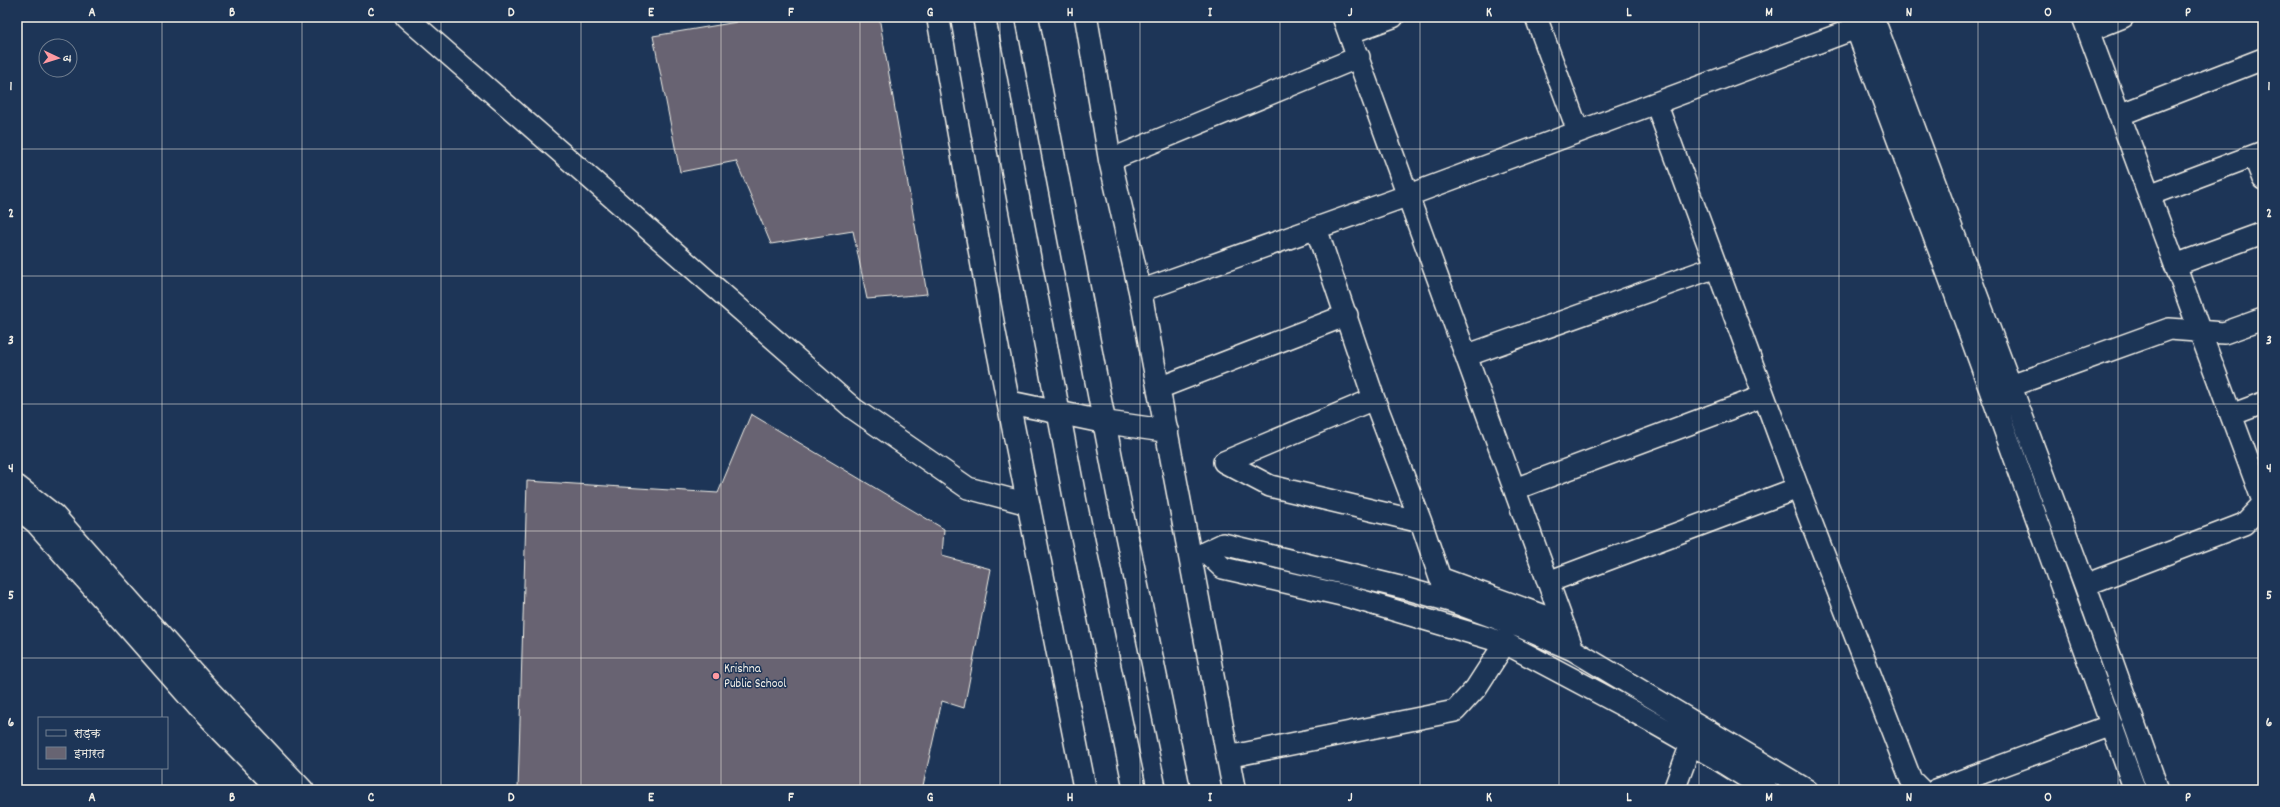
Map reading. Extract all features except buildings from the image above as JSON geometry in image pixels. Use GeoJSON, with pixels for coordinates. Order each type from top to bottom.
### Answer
{"type":"FeatureCollection","features":[{"type":"Feature","properties":{"kind":"street"},"geometry":{"type":"LineString","coordinates":[[406,17],[854,410],[968,488],[1028,504]]}},
{"type":"Feature","properties":{"kind":"street"},"geometry":{"type":"LineString","coordinates":[[938,17],[1008,402],[1085,790]]}},
{"type":"Feature","properties":{"kind":"street"},"geometry":{"type":"LineString","coordinates":[[984,17],[1060,413],[1076,505],[1135,790]]}},
{"type":"Feature","properties":{"kind":"street"},"geometry":{"type":"LineString","coordinates":[[1027,17],[1104,422],[1179,790]]}},
{"type":"Feature","properties":{"kind":"street"},"geometry":{"type":"LineString","coordinates":[[1086,17],[1110,160],[1140,292],[1167,431],[1196,550],[1227,757],[1234,790]]}},
{"type":"Feature","properties":{"kind":"street"},"geometry":{"type":"LineString","coordinates":[[1393,17],[1346,25],[1468,355],[1573,650]]}},
{"type":"Feature","properties":{"kind":"street"},"geometry":{"type":"LineString","coordinates":[[1536,17],[1578,131]]}},
{"type":"Feature","properties":{"kind":"street"},"geometry":{"type":"LineString","coordinates":[[2085,585],[2244,524],[2262,497],[2085,24],[2123,17]]}},
{"type":"Feature","properties":{"kind":"street"},"geometry":{"type":"LineString","coordinates":[[1140,292],[1409,195],[1656,103],[1864,21]]}},
{"type":"Feature","properties":{"kind":"street"},"geometry":{"type":"LineString","coordinates":[[1864,21],[2010,384],[2085,585],[2158,790]]}},
{"type":"Feature","properties":{"kind":"street"},"geometry":{"type":"LineString","coordinates":[[1864,21],[1992,393],[2135,790]]}},
{"type":"Feature","properties":{"kind":"street"},"geometry":{"type":"LineString","coordinates":[[1110,160],[1359,58]]}},
{"type":"Feature","properties":{"kind":"street"},"geometry":{"type":"LineString","coordinates":[[2119,115],[2263,59]]}},
{"type":"Feature","properties":{"kind":"street"},"geometry":{"type":"LineString","coordinates":[[1656,103],[1798,488],[1911,780],[1921,790]]}},
{"type":"Feature","properties":{"kind":"street"},"geometry":{"type":"LineString","coordinates":[[2149,195],[2259,154],[2263,179]]}},
{"type":"Feature","properties":{"kind":"street"},"geometry":{"type":"LineString","coordinates":[[1316,228],[1347,314],[1374,399],[1421,522],[1440,578],[1563,623]]}},
{"type":"Feature","properties":{"kind":"street"},"geometry":{"type":"LineString","coordinates":[[2175,265],[2263,233]]}},
{"type":"Feature","properties":{"kind":"street"},"geometry":{"type":"LineString","coordinates":[[1468,355],[1716,267]]}},
{"type":"Feature","properties":{"kind":"street"},"geometry":{"type":"LineString","coordinates":[[1158,388],[1347,314]]}},
{"type":"Feature","properties":{"kind":"street"},"geometry":{"type":"LineString","coordinates":[[1992,393],[2010,384],[2169,329],[2224,333],[2263,319]]}},
{"type":"Feature","properties":{"kind":"street"},"geometry":{"type":"LineString","coordinates":[[1515,489],[1764,396]]}},
{"type":"Feature","properties":{"kind":"street"},"geometry":{"type":"LineString","coordinates":[[1374,399],[1224,462],[1270,486],[1421,522]]}},
{"type":"Feature","properties":{"kind":"street"},"geometry":{"type":"LineString","coordinates":[[1008,402],[1104,422],[1167,431]]}},
{"type":"Feature","properties":{"kind":"street"},"geometry":{"type":"LineString","coordinates":[[2231,415],[2263,403]]}},
{"type":"Feature","properties":{"kind":"street"},"geometry":{"type":"LineString","coordinates":[[17,486],[54,515],[207,688],[303,790]]}},
{"type":"Feature","properties":{"kind":"street"},"geometry":{"type":"LineString","coordinates":[[1548,582],[1798,488]]}},
{"type":"Feature","properties":{"kind":"street"},"geometry":{"type":"LineString","coordinates":[[17,508],[36,523],[198,707],[279,790]]}},
{"type":"Feature","properties":{"kind":"street"},"geometry":{"type":"LineString","coordinates":[[1196,550],[1223,544],[1404,588],[1453,602],[1523,628],[1573,650],[1807,790]]}},
{"type":"Feature","properties":{"kind":"street"},"geometry":{"type":"LineString","coordinates":[[1196,550],[1223,568],[1346,596],[1505,643],[1691,744],[1767,790]]}},
{"type":"Feature","properties":{"kind":"street"},"geometry":{"type":"LineString","coordinates":[[1227,757],[1455,711],[1476,688],[1505,643]]}},
{"type":"Feature","properties":{"kind":"street"},"geometry":{"type":"LineString","coordinates":[[1936,790],[2112,725]]}},
{"type":"Feature","properties":{"kind":"street"},"geometry":{"type":"LineString","coordinates":[[1674,790],[1691,744]]}},
{"type":"Feature","properties":{"kind":"place","name":"Krishna Public School"},"geometry":{"type":"Point","coordinates":[716,676]}}]}
